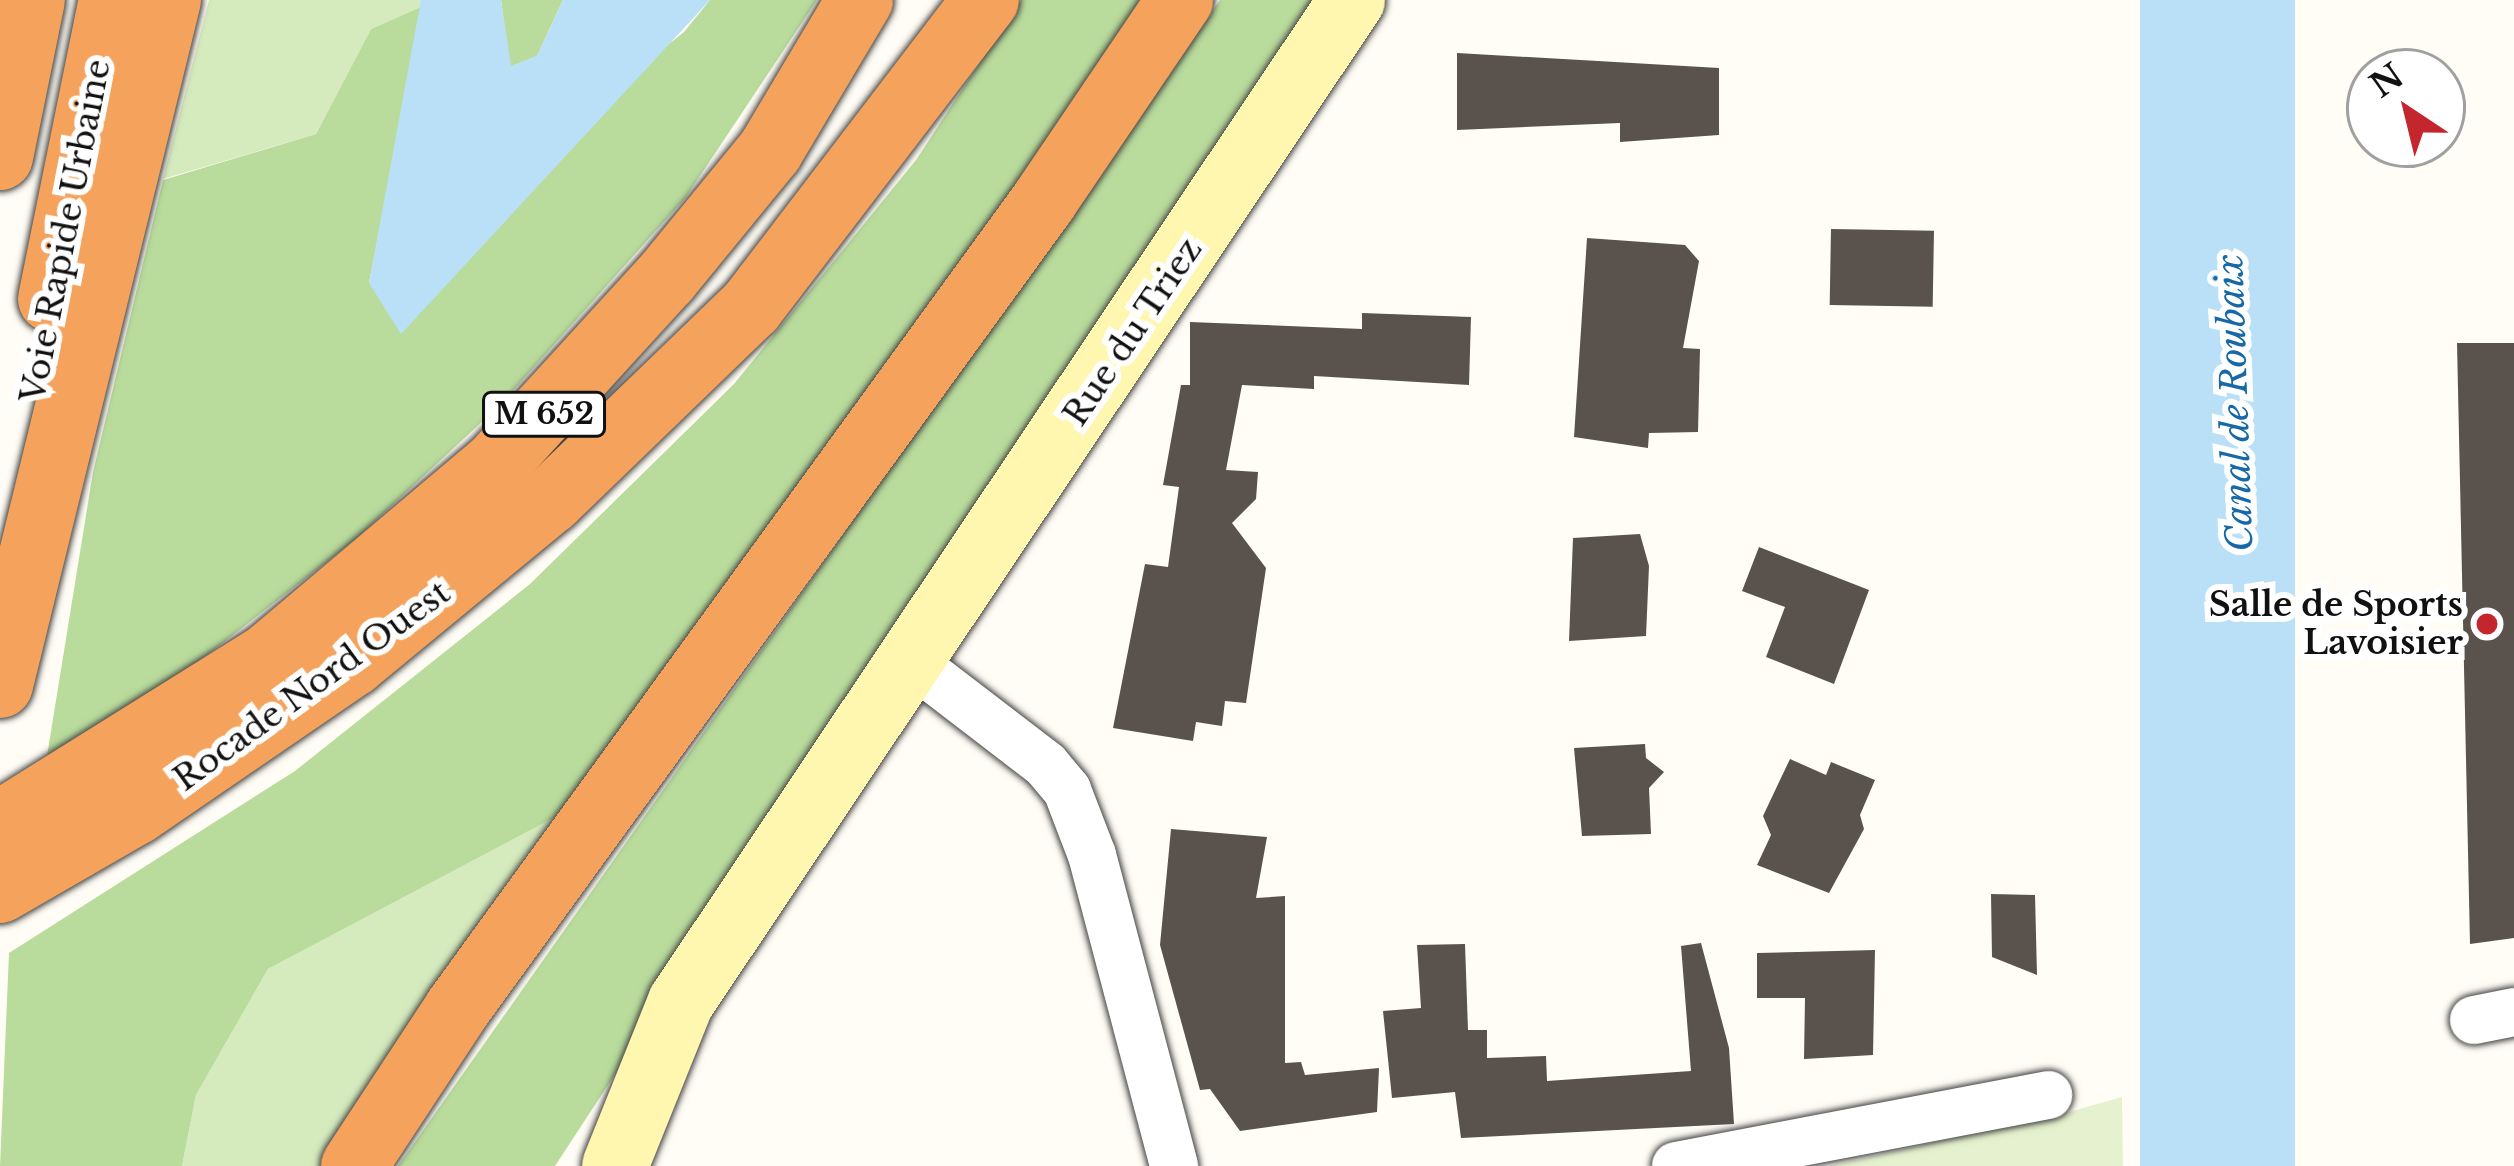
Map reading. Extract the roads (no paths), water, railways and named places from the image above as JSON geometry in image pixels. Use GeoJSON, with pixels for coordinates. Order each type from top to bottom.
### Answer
{"type":"FeatureCollection","features":[{"type":"Feature","properties":{"kind":"highway"},"geometry":{"type":"LineString","coordinates":[[0,157],[32,0]]}},
{"type":"Feature","properties":{"kind":"highway","name":"Voie Rapide Urbaine"},"geometry":{"type":"LineString","coordinates":[[0,604],[112,0]]}},
{"type":"Feature","properties":{"kind":"highway"},"geometry":{"type":"LineString","coordinates":[[0,685],[168,0]]}},
{"type":"Feature","properties":{"kind":"highway","name":"Rocade Nord Ouest"},"geometry":{"type":"LineString","coordinates":[[0,824],[139,744],[395,556],[512,448],[770,151],[860,0]]}},
{"type":"Feature","properties":{"kind":"highway","name":"M 652"},"geometry":{"type":"LineString","coordinates":[[603,451],[841,152],[942,0]]}},
{"type":"Feature","properties":{"kind":"highway"},"geometry":{"type":"LineString","coordinates":[[603,451],[751,307],[874,157],[986,0]]}},
{"type":"Feature","properties":{"kind":"highway"},"geometry":{"type":"LineString","coordinates":[[354,1166],[470,991],[1044,201],[1180,0]]}},
{"type":"Feature","properties":{"kind":"highway","name":"Rocade Nord Ouest"},"geometry":{"type":"LineString","coordinates":[[0,890],[137,811],[353,664],[603,451]]}},
{"type":"Feature","properties":{"kind":"street","name":"Rue du Triez"},"geometry":{"type":"LineString","coordinates":[[615,1166],[662,1039],[1352,0]]}},
{"type":"Feature","properties":{"kind":"street"},"geometry":{"type":"LineString","coordinates":[[912,662],[1046,765],[1067,790],[1092,856],[1174,1166]]}},
{"type":"Feature","properties":{"kind":"street"},"geometry":{"type":"LineString","coordinates":[[662,1166],[673,1077],[747,908]]}},
{"type":"Feature","properties":{"kind":"street"},"geometry":{"type":"LineString","coordinates":[[1676,1166],[2048,1095]]}},
{"type":"Feature","properties":{"kind":"water"},"geometry":{"type":"Polygon","coordinates":[[[421,0],[501,0],[511,66],[537,56],[563,0],[710,0],[401,334],[369,283],[421,0]]]}},
{"type":"Feature","properties":{"kind":"water","name":"Canal de Roubaix"},"geometry":{"type":"Polygon","coordinates":[[[2140,0],[2295,0],[2295,1166],[2140,1166],[2140,0]]]}},
{"type":"Feature","properties":{"kind":"place","name":"Salle de Sports Lavoisier"},"geometry":{"type":"Point","coordinates":[2487,624]}}]}
